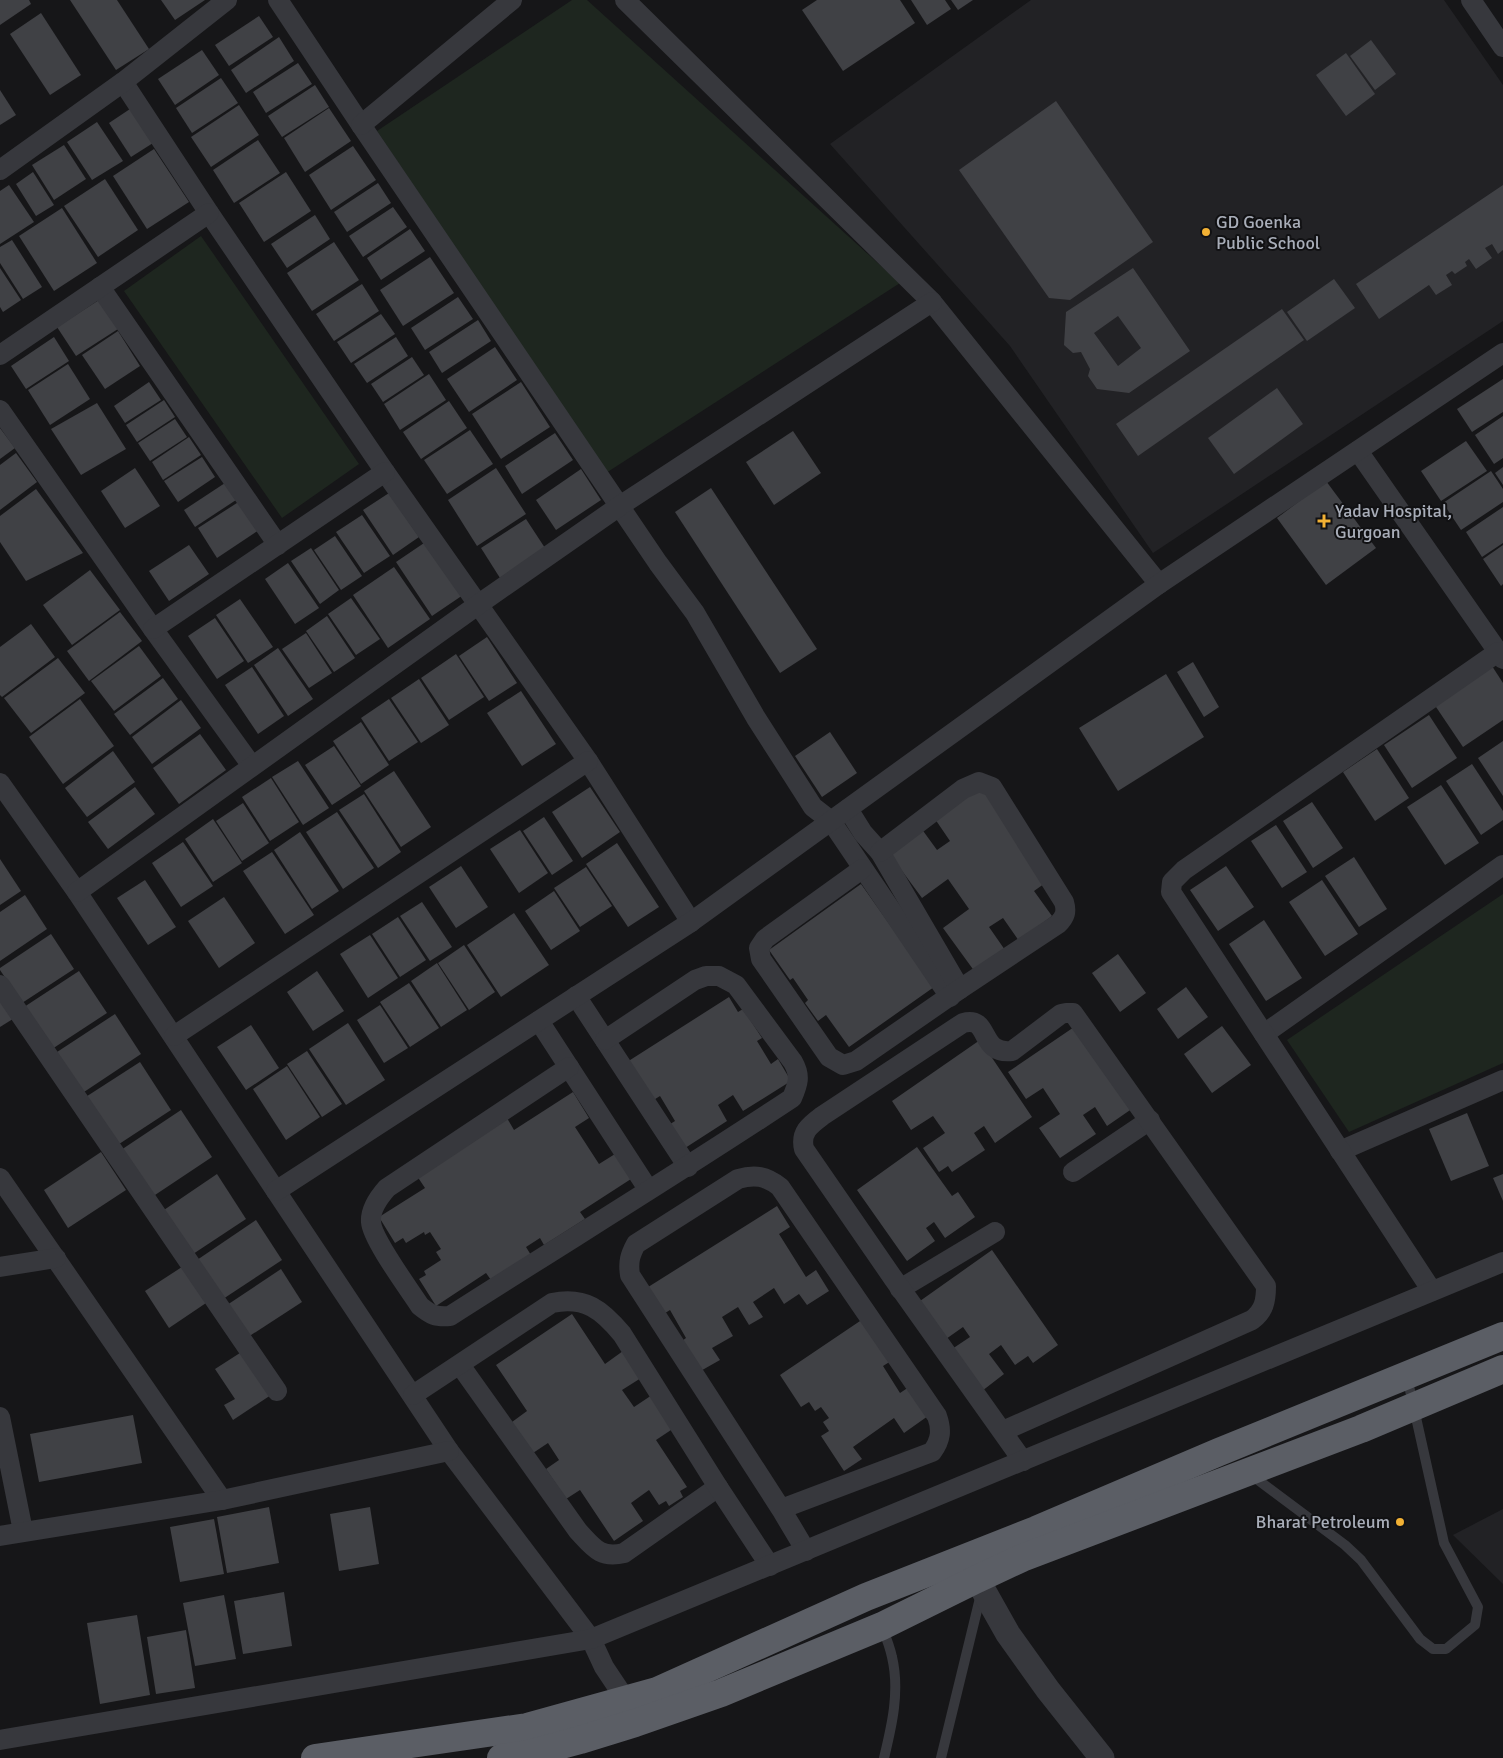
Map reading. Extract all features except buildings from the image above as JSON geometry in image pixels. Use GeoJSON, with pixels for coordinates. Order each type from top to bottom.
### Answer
{"type":"FeatureCollection","features":[{"type":"Feature","properties":{"kind":"highway"},"geometry":{"type":"LineString","coordinates":[[501,1758],[528,1754],[630,1712],[657,1691],[866,1596],[1036,1530],[1219,1452],[1503,1336]]}},
{"type":"Feature","properties":{"kind":"highway"},"geometry":{"type":"LineString","coordinates":[[315,1758],[630,1712],[721,1693],[980,1584],[1022,1558],[1361,1429],[1503,1368]]}},
{"type":"Feature","properties":{"kind":"street"},"geometry":{"type":"LineString","coordinates":[[0,170],[123,82],[227,0]]}},
{"type":"Feature","properties":{"kind":"street"},"geometry":{"type":"LineString","coordinates":[[278,0],[361,125],[621,505],[658,563],[694,613],[756,718],[813,807],[831,821],[862,869],[955,993]]}},
{"type":"Feature","properties":{"kind":"street"},"geometry":{"type":"LineString","coordinates":[[361,125],[512,0]]}},
{"type":"Feature","properties":{"kind":"street"},"geometry":{"type":"LineString","coordinates":[[625,0],[932,302],[1159,584]]}},
{"type":"Feature","properties":{"kind":"street"},"geometry":{"type":"LineString","coordinates":[[1471,0],[1503,47]]}},
{"type":"Feature","properties":{"kind":"street"},"geometry":{"type":"LineString","coordinates":[[123,82],[209,213],[385,472],[588,761],[691,922]]}},
{"type":"Feature","properties":{"kind":"street"},"geometry":{"type":"LineString","coordinates":[[0,355],[209,213]]}},
{"type":"Feature","properties":{"kind":"street"},"geometry":{"type":"LineString","coordinates":[[100,287],[278,545]]}},
{"type":"Feature","properties":{"kind":"street"},"geometry":{"type":"LineString","coordinates":[[77,892],[479,604],[621,505],[932,302]]}},
{"type":"Feature","properties":{"kind":"street"},"geometry":{"type":"LineString","coordinates":[[276,1191],[691,922],[1159,584],[1503,353]]}},
{"type":"Feature","properties":{"kind":"street"},"geometry":{"type":"LineString","coordinates":[[0,410],[153,629],[252,766]]}},
{"type":"Feature","properties":{"kind":"street"},"geometry":{"type":"LineString","coordinates":[[1358,451],[1501,655],[1184,870],[1172,882],[1171,892],[1432,1291]]}},
{"type":"Feature","properties":{"kind":"street"},"geometry":{"type":"LineString","coordinates":[[153,629],[385,472]]}},
{"type":"Feature","properties":{"kind":"street"},"geometry":{"type":"LineString","coordinates":[[174,1036],[588,761]]}},
{"type":"Feature","properties":{"kind":"street"},"geometry":{"type":"LineString","coordinates":[[862,869],[765,939],[760,948],[761,960],[829,1057],[843,1065],[856,1061],[1058,924],[1064,918],[1066,912],[1064,902],[992,787],[979,782],[964,789],[880,852]]}},
{"type":"Feature","properties":{"kind":"street"},"geometry":{"type":"LineString","coordinates":[[0,783],[77,892],[174,1036],[449,1451],[591,1639],[604,1667],[630,1712]]}},
{"type":"Feature","properties":{"kind":"street"},"geometry":{"type":"LineString","coordinates":[[848,809],[863,833],[880,852],[955,993]]}},
{"type":"Feature","properties":{"kind":"street"},"geometry":{"type":"LineString","coordinates":[[1264,1034],[1503,865]]}},
{"type":"Feature","properties":{"kind":"street"},"geometry":{"type":"LineString","coordinates":[[569,1068],[387,1188],[378,1197],[371,1221],[374,1235],[420,1306],[427,1312],[437,1317],[450,1316],[648,1189],[688,1167],[792,1098],[799,1080],[798,1070],[793,1062],[736,985],[719,976],[706,976],[695,980],[605,1040]]}},
{"type":"Feature","properties":{"kind":"street"},"geometry":{"type":"LineString","coordinates":[[0,985],[277,1391]]}},
{"type":"Feature","properties":{"kind":"street"},"geometry":{"type":"LineString","coordinates":[[576,996],[688,1167]]}},
{"type":"Feature","properties":{"kind":"street"},"geometry":{"type":"LineString","coordinates":[[1003,1431],[1252,1320],[1264,1306],[1266,1286],[1150,1120],[1073,1013],[1070,1012],[1061,1014],[1012,1051],[1004,1052],[995,1049],[978,1023],[970,1021],[963,1023],[822,1116],[808,1127],[802,1136],[804,1149],[900,1289],[1023,1461]]}},
{"type":"Feature","properties":{"kind":"street"},"geometry":{"type":"LineString","coordinates":[[539,1021],[648,1189]]}},
{"type":"Feature","properties":{"kind":"street"},"geometry":{"type":"LineString","coordinates":[[1340,1151],[1503,1080]]}},
{"type":"Feature","properties":{"kind":"street"},"geometry":{"type":"LineString","coordinates":[[1073,1172],[1150,1120]]}},
{"type":"Feature","properties":{"kind":"street"},"geometry":{"type":"LineString","coordinates":[[781,1509],[932,1452],[938,1445],[940,1426],[936,1416],[780,1187],[764,1177],[747,1176],[738,1179],[636,1244],[630,1255],[628,1265],[630,1275],[781,1509],[806,1551]]}},
{"type":"Feature","properties":{"kind":"street"},"geometry":{"type":"LineString","coordinates":[[0,1178],[222,1500]]}},
{"type":"Feature","properties":{"kind":"street"},"geometry":{"type":"LineString","coordinates":[[900,1289],[995,1232]]}},
{"type":"Feature","properties":{"kind":"street"},"geometry":{"type":"LineString","coordinates":[[0,1267],[56,1258]]}},
{"type":"Feature","properties":{"kind":"street"},"geometry":{"type":"LineString","coordinates":[[0,1740],[591,1639],[1503,1262]]}},
{"type":"Feature","properties":{"kind":"street"},"geometry":{"type":"LineString","coordinates":[[413,1395],[552,1303],[577,1301],[589,1306],[611,1321],[622,1334],[770,1566]]}},
{"type":"Feature","properties":{"kind":"street"},"geometry":{"type":"LineString","coordinates":[[460,1365],[578,1532],[595,1549],[603,1554],[613,1556],[624,1553],[718,1487]]}},
{"type":"Feature","properties":{"kind":"street"},"geometry":{"type":"LineString","coordinates":[[0,1417],[23,1532]]}},
{"type":"Feature","properties":{"kind":"street"},"geometry":{"type":"LineString","coordinates":[[0,1536],[222,1500],[449,1451]]}},
{"type":"Feature","properties":{"kind":"street"},"geometry":{"type":"LineString","coordinates":[[980,1584],[1008,1634],[1048,1690],[1102,1758]]}},
{"type":"Feature","properties":{"kind":"lane"},"geometry":{"type":"LineString","coordinates":[[1248,1472],[1362,1560],[1420,1639],[1433,1649],[1446,1650],[1475,1625],[1478,1607],[1444,1543],[1406,1376]]}},
{"type":"Feature","properties":{"kind":"lane"},"geometry":{"type":"LineString","coordinates":[[941,1758],[980,1584]]}},
{"type":"Feature","properties":{"kind":"lane"},"geometry":{"type":"LineString","coordinates":[[882,1626],[892,1657],[896,1695],[891,1730],[884,1758]]}},
{"type":"Feature","properties":{"kind":"shaded area"},"geometry":{"type":"Polygon","coordinates":[[[572,0],[587,0],[900,283],[606,473],[377,131],[572,0]]]}},
{"type":"Feature","properties":{"kind":"shaded area","name":"GD Goenka Public School"},"geometry":{"type":"Polygon","coordinates":[[[1031,0],[1444,0],[1503,85],[1503,321],[1153,553],[1010,346],[830,144],[1031,0]]]}},
{"type":"Feature","properties":{"kind":"shaded area"},"geometry":{"type":"Polygon","coordinates":[[[201,236],[359,464],[282,518],[124,291],[201,236]]]}},
{"type":"Feature","properties":{"kind":"shaded area"},"geometry":{"type":"Polygon","coordinates":[[[1503,894],[1503,1063],[1349,1132],[1287,1040],[1503,894]]]}},
{"type":"Feature","properties":{"kind":"shaded area"},"geometry":{"type":"Polygon","coordinates":[[[1503,1509],[1503,1584],[1453,1535],[1503,1509]]]}},
{"type":"Feature","properties":{"kind":"place","name":"GD Goenka Public School"},"geometry":{"type":"Point","coordinates":[1206,232]}},
{"type":"Feature","properties":{"kind":"place","name":"Yadav Hospital, Gurgoan"},"geometry":{"type":"Point","coordinates":[1324,521]}},
{"type":"Feature","properties":{"kind":"place","name":"Bharat Petroleum"},"geometry":{"type":"Point","coordinates":[1400,1522]}}]}
